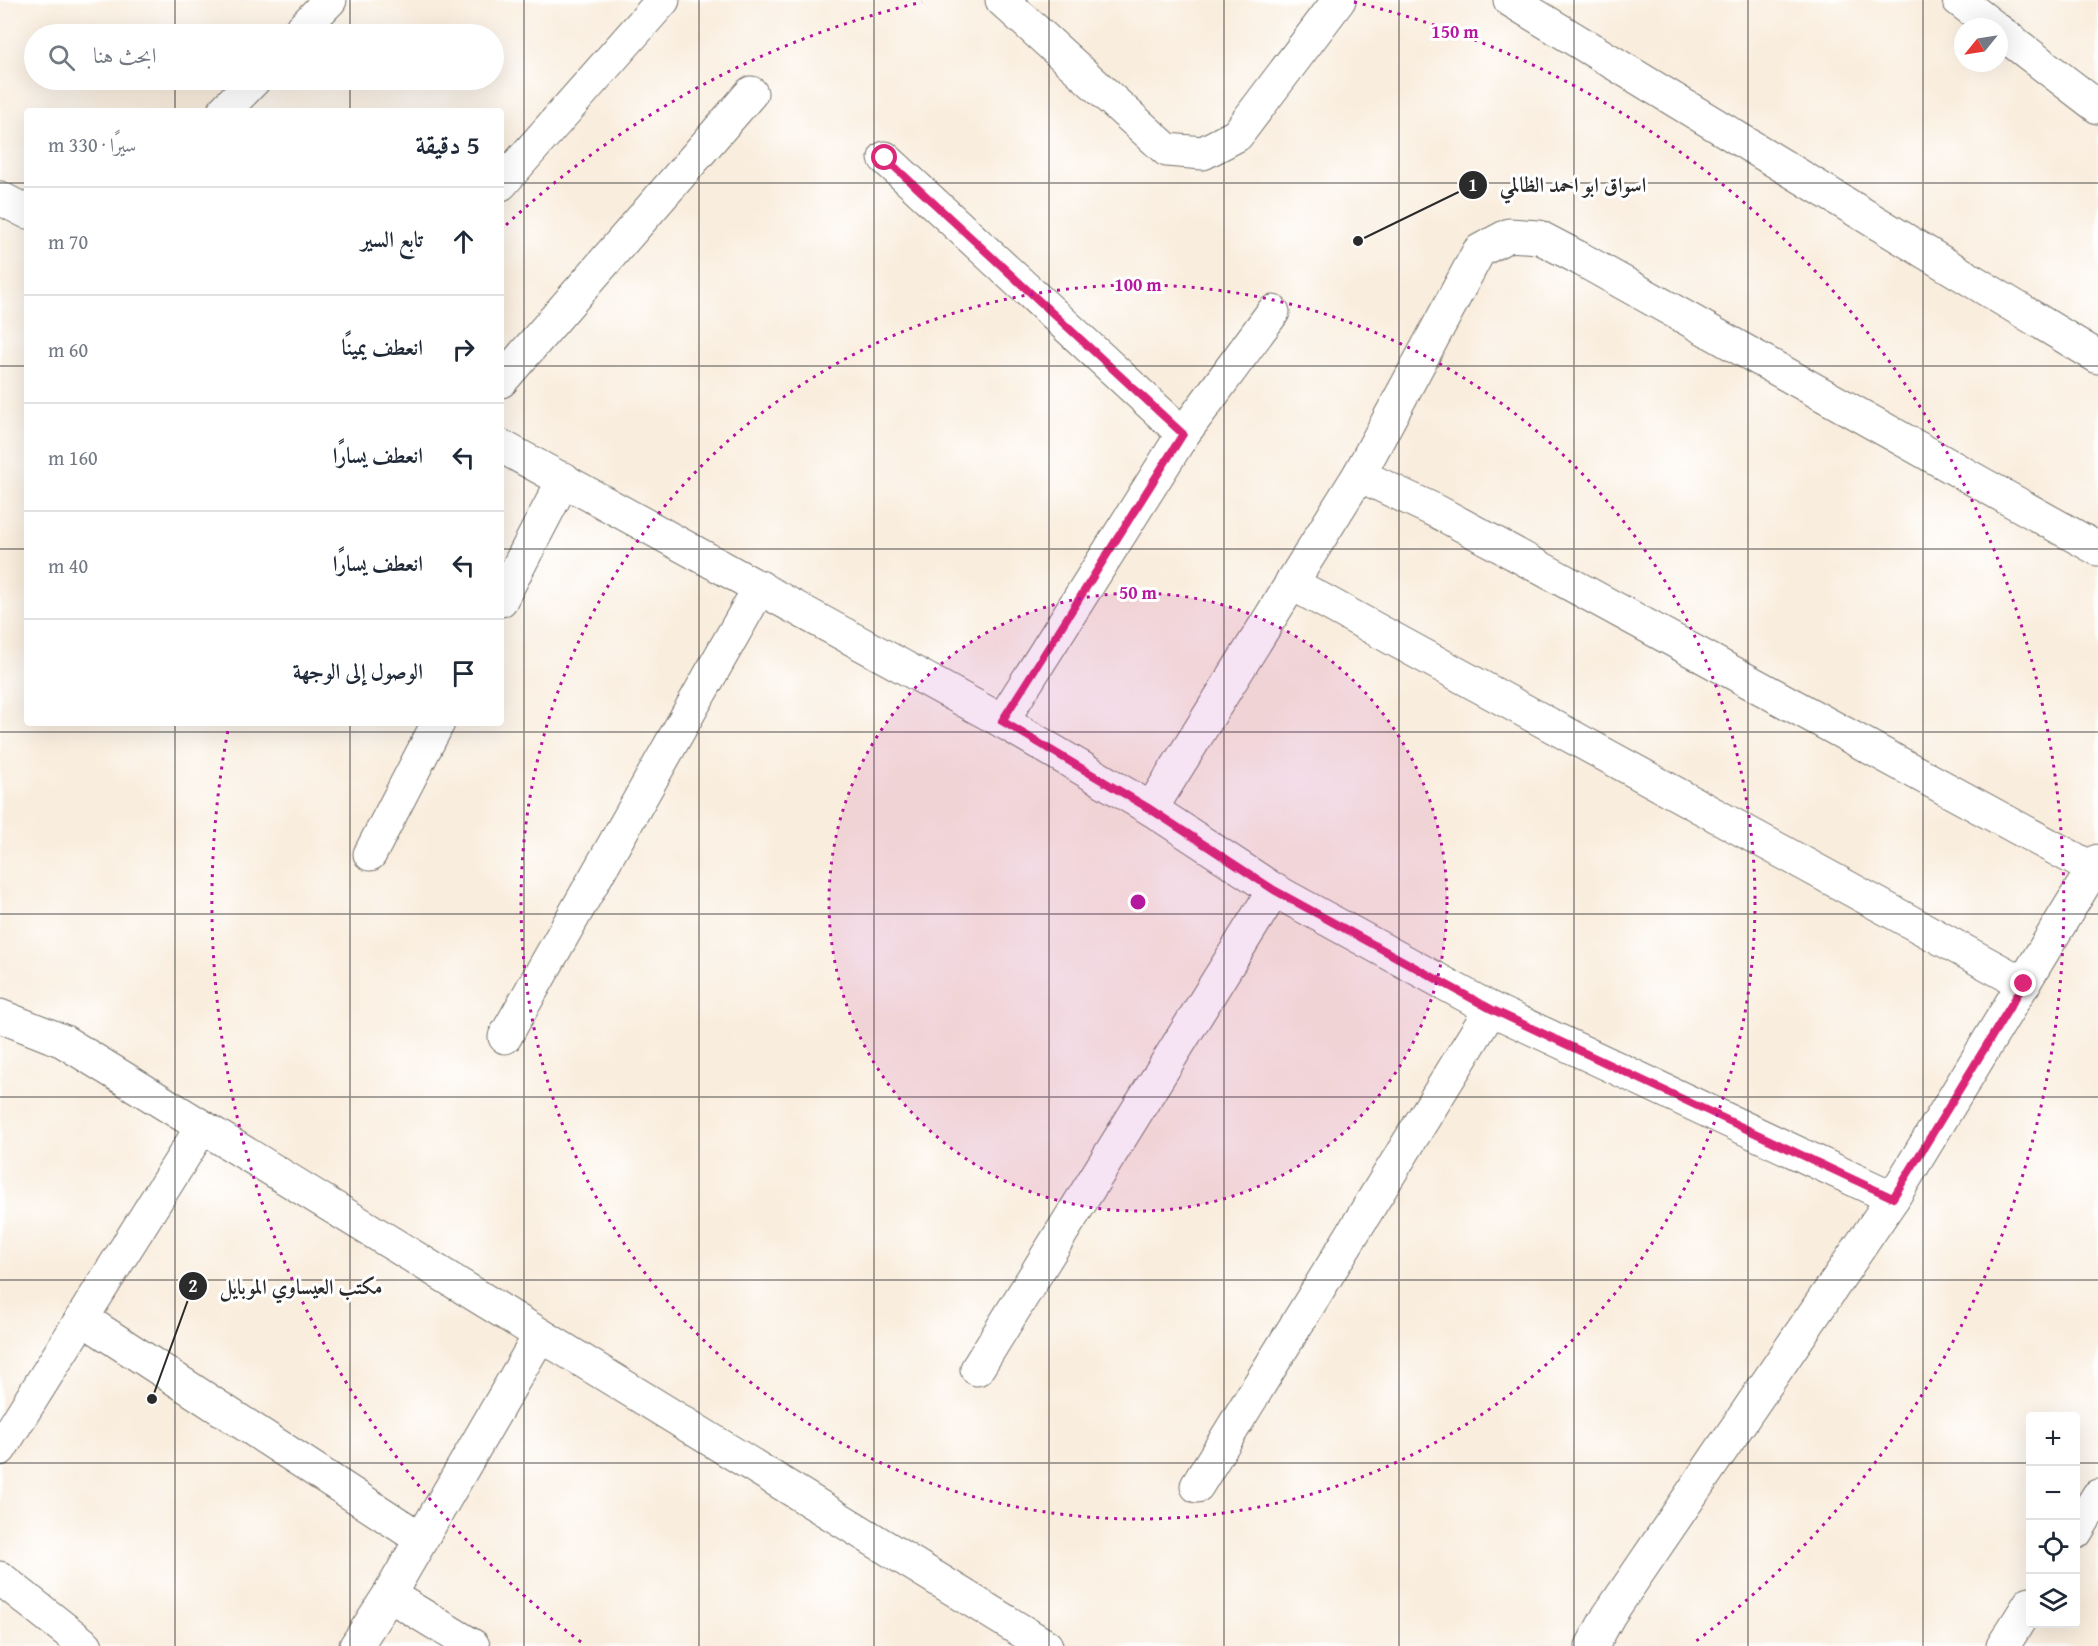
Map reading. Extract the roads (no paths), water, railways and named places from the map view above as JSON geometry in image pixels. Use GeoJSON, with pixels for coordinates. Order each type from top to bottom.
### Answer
{"type":"FeatureCollection","features":[{"type":"Feature","properties":{"kind":"street"},"geometry":{"type":"LineString","coordinates":[[307,24],[330,0]]}},
{"type":"Feature","properties":{"kind":"street"},"geometry":{"type":"LineString","coordinates":[[504,181],[663,0]]}},
{"type":"Feature","properties":{"kind":"street"},"geometry":{"type":"LineString","coordinates":[[1002,0],[1167,150],[1203,153],[1237,135],[1339,0]]}},
{"type":"Feature","properties":{"kind":"street"},"geometry":{"type":"LineString","coordinates":[[1510,0],[2098,357]]}},
{"type":"Feature","properties":{"kind":"street"},"geometry":{"type":"LineString","coordinates":[[1959,0],[1982,18]]}},
{"type":"Feature","properties":{"kind":"street"},"geometry":{"type":"LineString","coordinates":[[2008,38],[2098,107]]}},
{"type":"Feature","properties":{"kind":"street"},"geometry":{"type":"LineString","coordinates":[[227,108],[244,90]]}},
{"type":"Feature","properties":{"kind":"street"},"geometry":{"type":"LineString","coordinates":[[504,378],[751,93]]}},
{"type":"Feature","properties":{"kind":"street"},"geometry":{"type":"LineString","coordinates":[[885,158],[1183,434]]}},
{"type":"Feature","properties":{"kind":"street"},"geometry":{"type":"LineString","coordinates":[[0,198],[24,210]]}},
{"type":"Feature","properties":{"kind":"street"},"geometry":{"type":"LineString","coordinates":[[1150,809],[1359,475],[1479,251],[1509,235],[1539,237],[2098,549]]}},
{"type":"Feature","properties":{"kind":"street"},"geometry":{"type":"LineString","coordinates":[[1002,721],[1183,434],[1273,312]]}},
{"type":"Feature","properties":{"kind":"street"},"geometry":{"type":"LineString","coordinates":[[504,448],[564,478],[1002,721],[1150,809],[1274,890],[1491,1009],[1893,1198]]}},
{"type":"Feature","properties":{"kind":"street"},"geometry":{"type":"LineString","coordinates":[[1359,475],[1449,518],[2095,865],[1893,1198],[1610,1615],[1592,1646]]}},
{"type":"Feature","properties":{"kind":"street"},"geometry":{"type":"LineString","coordinates":[[504,594],[564,478]]}},
{"type":"Feature","properties":{"kind":"street"},"geometry":{"type":"LineString","coordinates":[[1291,583],[2024,984]]}},
{"type":"Feature","properties":{"kind":"street"},"geometry":{"type":"LineString","coordinates":[[505,1037],[760,587]]}},
{"type":"Feature","properties":{"kind":"street"},"geometry":{"type":"LineString","coordinates":[[370,854],[436,726]]}},
{"type":"Feature","properties":{"kind":"street"},"geometry":{"type":"LineString","coordinates":[[977,1369],[1274,890]]}},
{"type":"Feature","properties":{"kind":"street"},"geometry":{"type":"LineString","coordinates":[[1197,1486],[1491,1009]]}},
{"type":"Feature","properties":{"kind":"street"},"geometry":{"type":"LineString","coordinates":[[0,1016],[63,1041],[1046,1646]]}},
{"type":"Feature","properties":{"kind":"street"},"geometry":{"type":"LineString","coordinates":[[0,1449],[202,1127]]}},
{"type":"Feature","properties":{"kind":"street"},"geometry":{"type":"LineString","coordinates":[[83,1319],[421,1539]]}},
{"type":"Feature","properties":{"kind":"street"},"geometry":{"type":"LineString","coordinates":[[356,1646],[389,1595],[540,1335]]}},
{"type":"Feature","properties":{"kind":"street"},"geometry":{"type":"LineString","coordinates":[[2080,1525],[2098,1496]]}},
{"type":"Feature","properties":{"kind":"street"},"geometry":{"type":"LineString","coordinates":[[0,1578],[86,1646]]}},
{"type":"Feature","properties":{"kind":"street"},"geometry":{"type":"LineString","coordinates":[[389,1595],[473,1646]]}},
{"type":"Feature","properties":{"kind":"street"},"geometry":{"type":"LineString","coordinates":[[2003,1646],[2026,1611]]}},
{"type":"Feature","properties":{"kind":"place","name":"اسواق ابو احمد الظالمي"},"geometry":{"type":"Point","coordinates":[1358,241]}},
{"type":"Feature","properties":{"kind":"place","name":"مكتب العيساوي الموبايل"},"geometry":{"type":"Point","coordinates":[152,1399]}}]}
